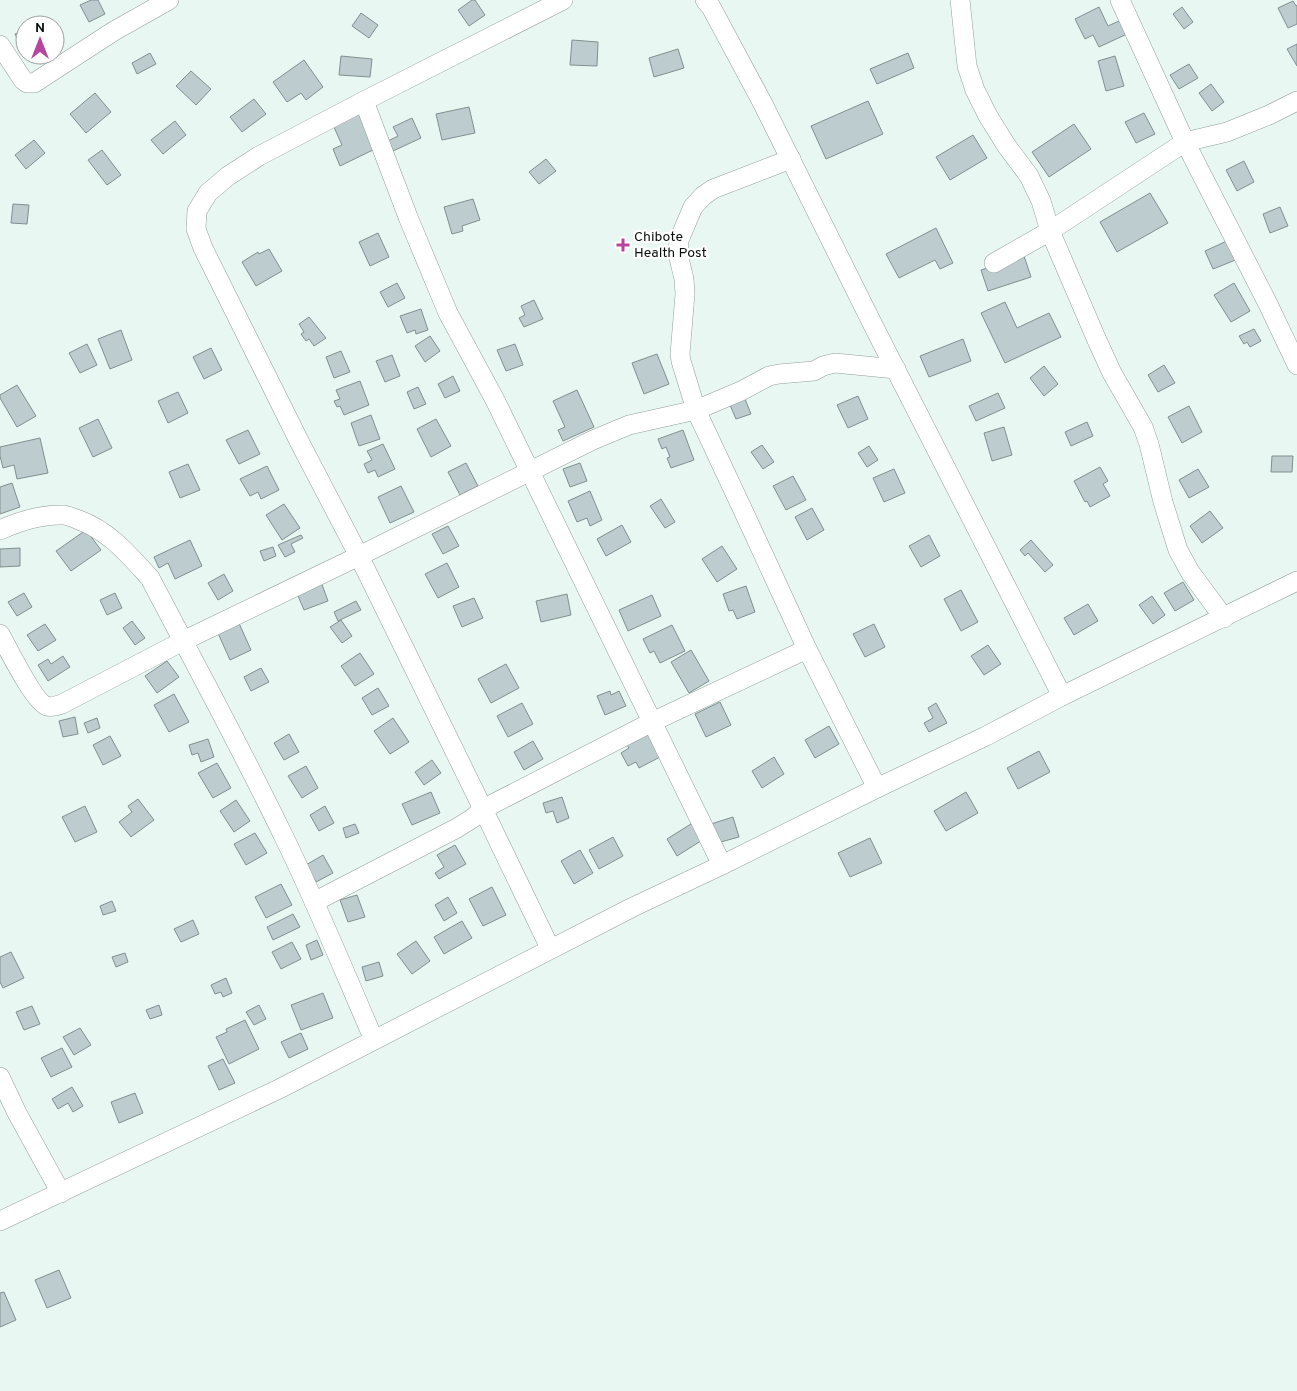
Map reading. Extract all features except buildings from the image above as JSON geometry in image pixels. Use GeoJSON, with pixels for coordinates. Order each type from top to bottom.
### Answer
{"type":"FeatureCollection","features":[{"type":"Feature","properties":{"kind":"street"},"geometry":{"type":"LineString","coordinates":[[0,45],[23,80],[28,83],[34,83],[114,31],[169,0]]}},
{"type":"Feature","properties":{"kind":"street"},"geometry":{"type":"LineString","coordinates":[[550,948],[359,556],[250,344],[203,248],[196,229],[197,211],[208,193],[228,176],[259,156],[563,0]]}},
{"type":"Feature","properties":{"kind":"street"},"geometry":{"type":"LineString","coordinates":[[705,0],[711,7],[758,94],[1062,696]]}},
{"type":"Feature","properties":{"kind":"street"},"geometry":{"type":"LineString","coordinates":[[960,0],[968,66],[975,90],[1006,145],[1029,176],[1041,201],[1050,231],[1096,338],[1112,373],[1143,427],[1178,550],[1190,572],[1224,618]]}},
{"type":"Feature","properties":{"kind":"street"},"geometry":{"type":"LineString","coordinates":[[1120,0],[1185,142],[1297,365]]}},
{"type":"Feature","properties":{"kind":"street"},"geometry":{"type":"LineString","coordinates":[[364,101],[448,313],[495,400],[722,865]]}},
{"type":"Feature","properties":{"kind":"street"},"geometry":{"type":"LineString","coordinates":[[994,263],[1050,231],[1185,142],[1227,132],[1297,101]]}},
{"type":"Feature","properties":{"kind":"street"},"geometry":{"type":"LineString","coordinates":[[791,159],[714,188],[693,206],[679,240],[678,254],[684,279],[685,294],[680,354],[696,410],[808,649],[877,788]]}},
{"type":"Feature","properties":{"kind":"street"},"geometry":{"type":"LineString","coordinates":[[0,634],[29,685],[42,703],[48,707],[62,704],[183,641],[593,440],[630,425],[696,410],[741,391],[769,376],[814,371],[834,363],[896,369]]}},
{"type":"Feature","properties":{"kind":"street"},"geometry":{"type":"LineString","coordinates":[[0,530],[17,522],[43,516],[66,515],[89,524],[109,537],[150,578],[260,787],[314,902],[374,1040]]}},
{"type":"Feature","properties":{"kind":"street"},"geometry":{"type":"LineString","coordinates":[[0,1221],[279,1089],[550,948],[1297,582]]}},
{"type":"Feature","properties":{"kind":"street"},"geometry":{"type":"LineString","coordinates":[[314,902],[457,828],[483,809],[652,722],[808,649]]}},
{"type":"Feature","properties":{"kind":"street"},"geometry":{"type":"LineString","coordinates":[[0,1077],[17,1113],[61,1193]]}},
{"type":"Feature","properties":{"kind":"place","name":"Chibote Health Post"},"geometry":{"type":"Point","coordinates":[623,245]}}]}
